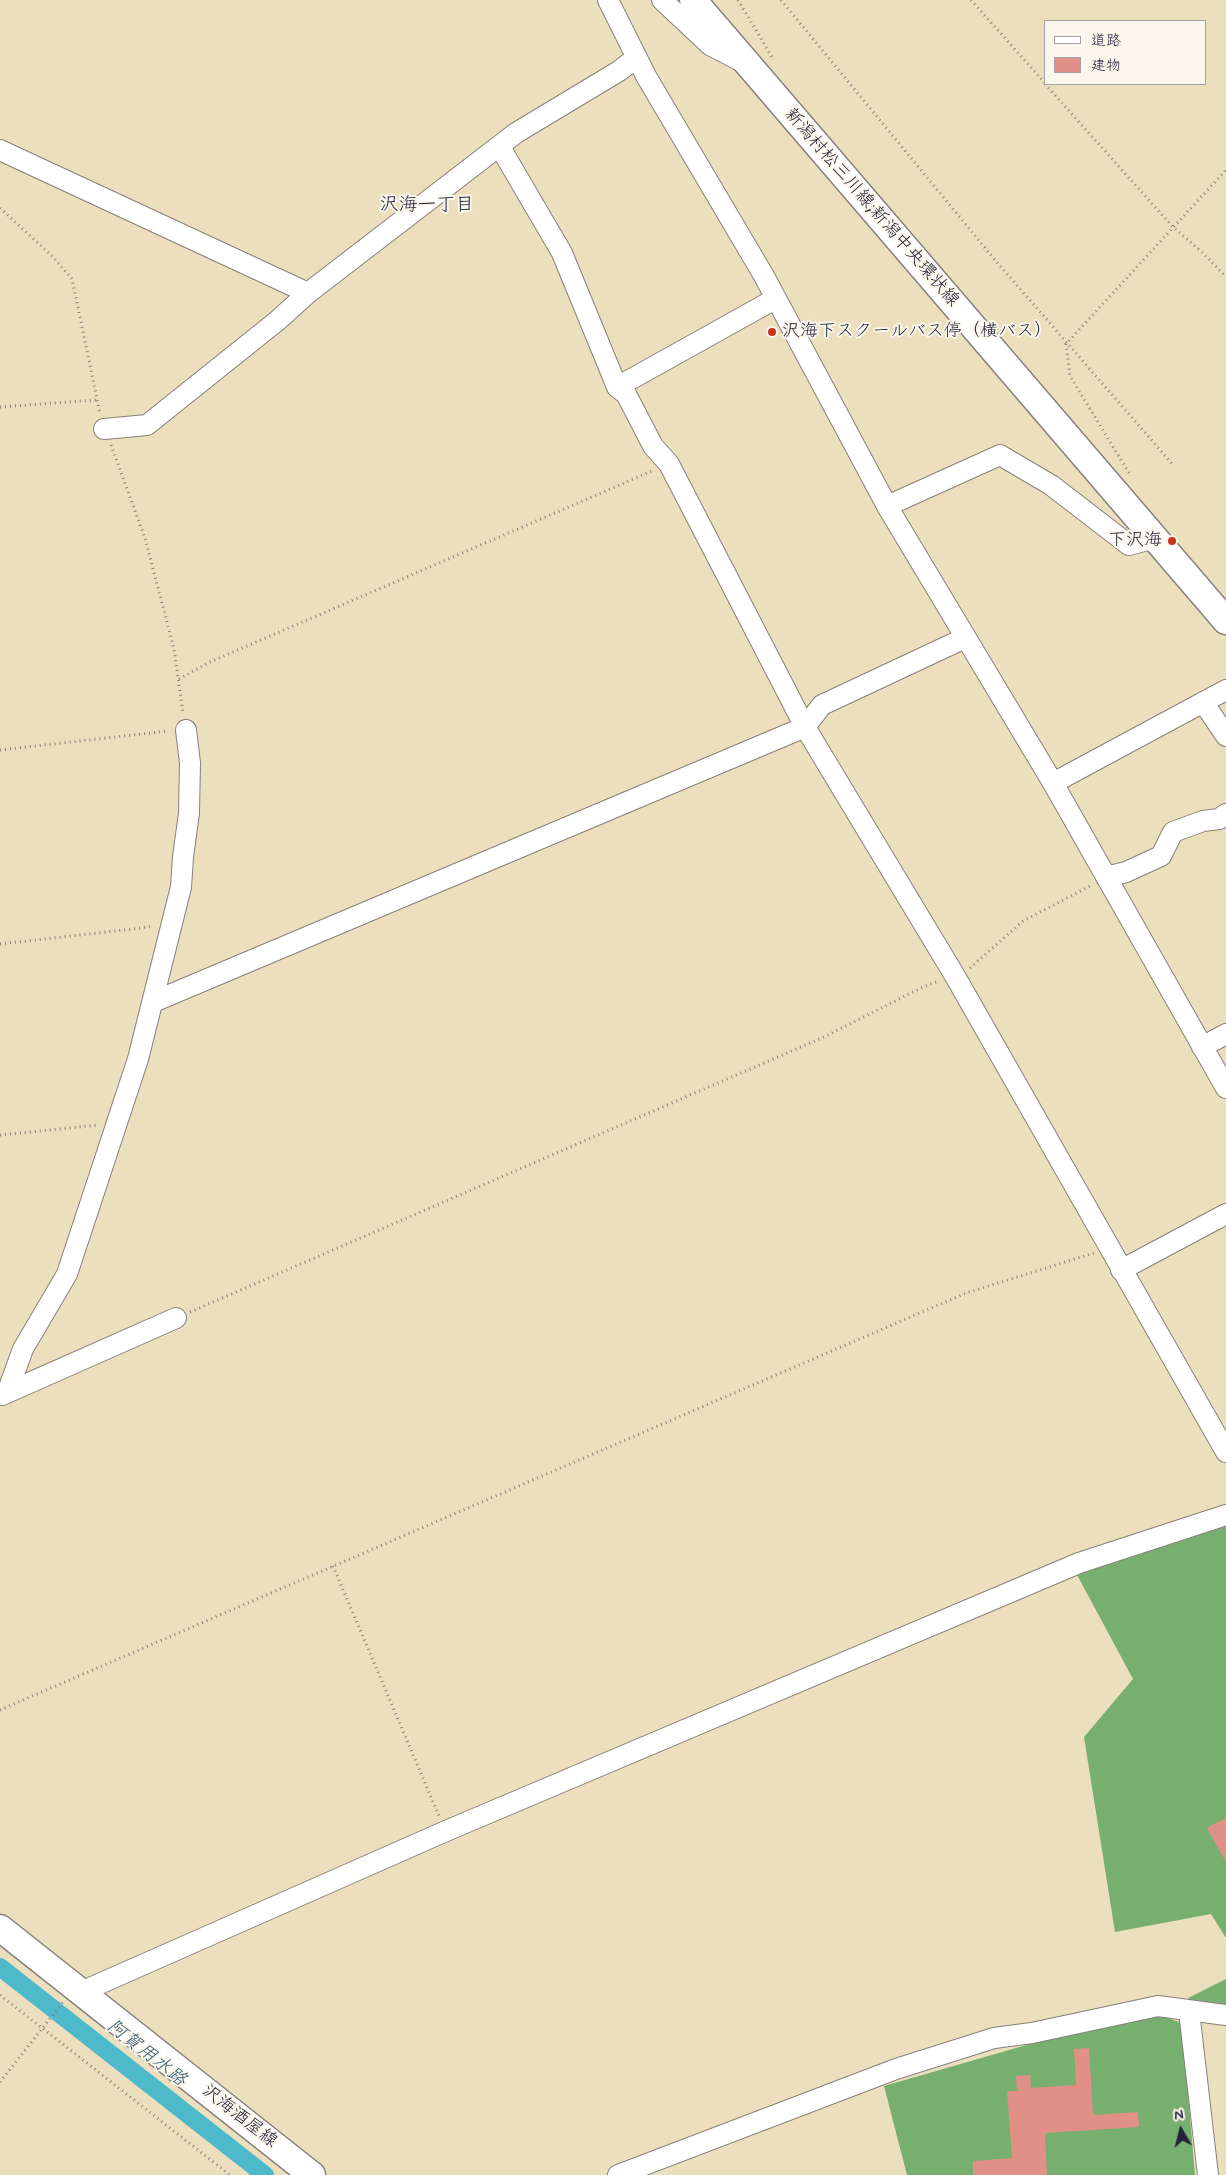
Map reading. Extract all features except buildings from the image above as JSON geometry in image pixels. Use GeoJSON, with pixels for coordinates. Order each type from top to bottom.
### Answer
{"type":"FeatureCollection","features":[{"type":"Feature","properties":{"kind":"main road","name":"新潟村松三川線;新潟中央環状線"},"geometry":{"type":"LineString","coordinates":[[693,0],[1226,621]]}},
{"type":"Feature","properties":{"kind":"main road","name":"沢海酒屋線"},"geometry":{"type":"LineString","coordinates":[[0,1928],[73,1996],[312,2175]]}},
{"type":"Feature","properties":{"kind":"street"},"geometry":{"type":"LineString","coordinates":[[608,0],[636,58],[764,276],[774,299],[887,506],[1053,783],[1226,1088]]}},
{"type":"Feature","properties":{"kind":"street"},"geometry":{"type":"LineString","coordinates":[[662,0],[710,45],[750,66]]}},
{"type":"Feature","properties":{"kind":"street"},"geometry":{"type":"LineString","coordinates":[[104,429],[147,425],[277,321],[308,293],[516,132],[619,71],[636,58]]}},
{"type":"Feature","properties":{"kind":"street"},"geometry":{"type":"LineString","coordinates":[[500,146],[562,253],[617,387],[626,394],[653,446],[669,464],[806,727],[955,976],[1226,1452]]}},
{"type":"Feature","properties":{"kind":"street"},"geometry":{"type":"LineString","coordinates":[[0,150],[308,293]]}},
{"type":"Feature","properties":{"kind":"street"},"geometry":{"type":"LineString","coordinates":[[617,387],[774,299]]}},
{"type":"Feature","properties":{"kind":"street"},"geometry":{"type":"LineString","coordinates":[[887,506],[1000,455],[1051,485],[1129,545],[1155,538]]}},
{"type":"Feature","properties":{"kind":"street"},"geometry":{"type":"LineString","coordinates":[[153,1002],[806,727],[822,705],[965,638]]}},
{"type":"Feature","properties":{"kind":"street"},"geometry":{"type":"LineString","coordinates":[[1053,783],[1226,690]]}},
{"type":"Feature","properties":{"kind":"street"},"geometry":{"type":"LineString","coordinates":[[1203,702],[1226,736]]}},
{"type":"Feature","properties":{"kind":"street"},"geometry":{"type":"LineString","coordinates":[[4,1394],[23,1349],[67,1274],[138,1060],[181,887],[183,857],[190,813],[190,763],[186,730]]}},
{"type":"Feature","properties":{"kind":"street"},"geometry":{"type":"LineString","coordinates":[[1106,877],[1126,872],[1160,856],[1173,832],[1226,814]]}},
{"type":"Feature","properties":{"kind":"street"},"geometry":{"type":"LineString","coordinates":[[1202,1047],[1226,1034]]}},
{"type":"Feature","properties":{"kind":"street"},"geometry":{"type":"LineString","coordinates":[[1121,1270],[1226,1214]]}},
{"type":"Feature","properties":{"kind":"street"},"geometry":{"type":"LineString","coordinates":[[4,1394],[176,1318]]}},
{"type":"Feature","properties":{"kind":"street"},"geometry":{"type":"LineString","coordinates":[[73,1996],[446,1831],[1079,1563],[1226,1515]]}},
{"type":"Feature","properties":{"kind":"street"},"geometry":{"type":"LineString","coordinates":[[618,2175],[896,2069],[994,2038],[1032,2033],[1158,2006],[1189,2012],[1226,2015]]}},
{"type":"Feature","properties":{"kind":"street"},"geometry":{"type":"LineString","coordinates":[[1189,2012],[1208,2175]]}},
{"type":"Feature","properties":{"kind":"path"},"geometry":{"type":"LineString","coordinates":[[781,0],[1066,344],[1174,466]]}},
{"type":"Feature","properties":{"kind":"path"},"geometry":{"type":"LineString","coordinates":[[971,0],[1044,82]]}},
{"type":"Feature","properties":{"kind":"path"},"geometry":{"type":"LineString","coordinates":[[1047,85],[1173,227],[1204,254],[1226,277]]}},
{"type":"Feature","properties":{"kind":"path"},"geometry":{"type":"LineString","coordinates":[[1134,481],[1070,376],[1066,344],[1226,170]]}},
{"type":"Feature","properties":{"kind":"path"},"geometry":{"type":"LineString","coordinates":[[0,208],[53,257],[72,279],[96,400],[104,429],[145,538],[174,650],[186,730],[0,750]]}},
{"type":"Feature","properties":{"kind":"path"},"geometry":{"type":"LineString","coordinates":[[0,408],[96,400]]}},
{"type":"Feature","properties":{"kind":"path"},"geometry":{"type":"LineString","coordinates":[[179,679],[210,662],[669,464]]}},
{"type":"Feature","properties":{"kind":"path"},"geometry":{"type":"LineString","coordinates":[[176,1318],[824,1037],[923,987],[955,976],[972,967],[1022,922],[1106,877]]}},
{"type":"Feature","properties":{"kind":"path"},"geometry":{"type":"LineString","coordinates":[[0,944],[142,928],[172,920]]}},
{"type":"Feature","properties":{"kind":"path"},"geometry":{"type":"LineString","coordinates":[[0,1135],[117,1124]]}},
{"type":"Feature","properties":{"kind":"path"},"geometry":{"type":"LineString","coordinates":[[0,1710],[966,1293],[1109,1248]]}},
{"type":"Feature","properties":{"kind":"path"},"geometry":{"type":"LineString","coordinates":[[333,1566],[446,1831]]}},
{"type":"Feature","properties":{"kind":"path"},"geometry":{"type":"LineString","coordinates":[[0,1995],[41,2029],[230,2175]]}},
{"type":"Feature","properties":{"kind":"path"},"geometry":{"type":"LineString","coordinates":[[0,2082],[46,2021],[73,1996]]}},
{"type":"Feature","properties":{"kind":"green space"},"geometry":{"type":"Polygon","coordinates":[[[1226,1523],[1226,1938],[1211,1914],[1115,1932],[1084,1737],[1133,1679],[1076,1573],[1226,1523]]]}},
{"type":"Feature","properties":{"kind":"green space"},"geometry":{"type":"Polygon","coordinates":[[[1226,1979],[1226,2016],[1215,2021],[1188,1998],[1226,1979]]]}},
{"type":"Feature","properties":{"kind":"green space"},"geometry":{"type":"Polygon","coordinates":[[[1156,2014],[1182,2023],[1195,2175],[907,2175],[884,2086],[1068,2033],[1156,2014]]]}},
{"type":"Feature","properties":{"kind":"waterway","name":"阿賀用水路"},"geometry":{"type":"LineString","coordinates":[[0,1967],[265,2175]]}},
{"type":"Feature","properties":{"kind":"place","name":"沢海下スクールバス停（横バス）"},"geometry":{"type":"Point","coordinates":[772,332]}},
{"type":"Feature","properties":{"kind":"place","name":"下沢海"},"geometry":{"type":"Point","coordinates":[1172,541]}},
{"type":"Feature","properties":{"kind":"district","name":"沢海一丁目"},"geometry":{"type":"Point","coordinates":[427,206]}}]}
